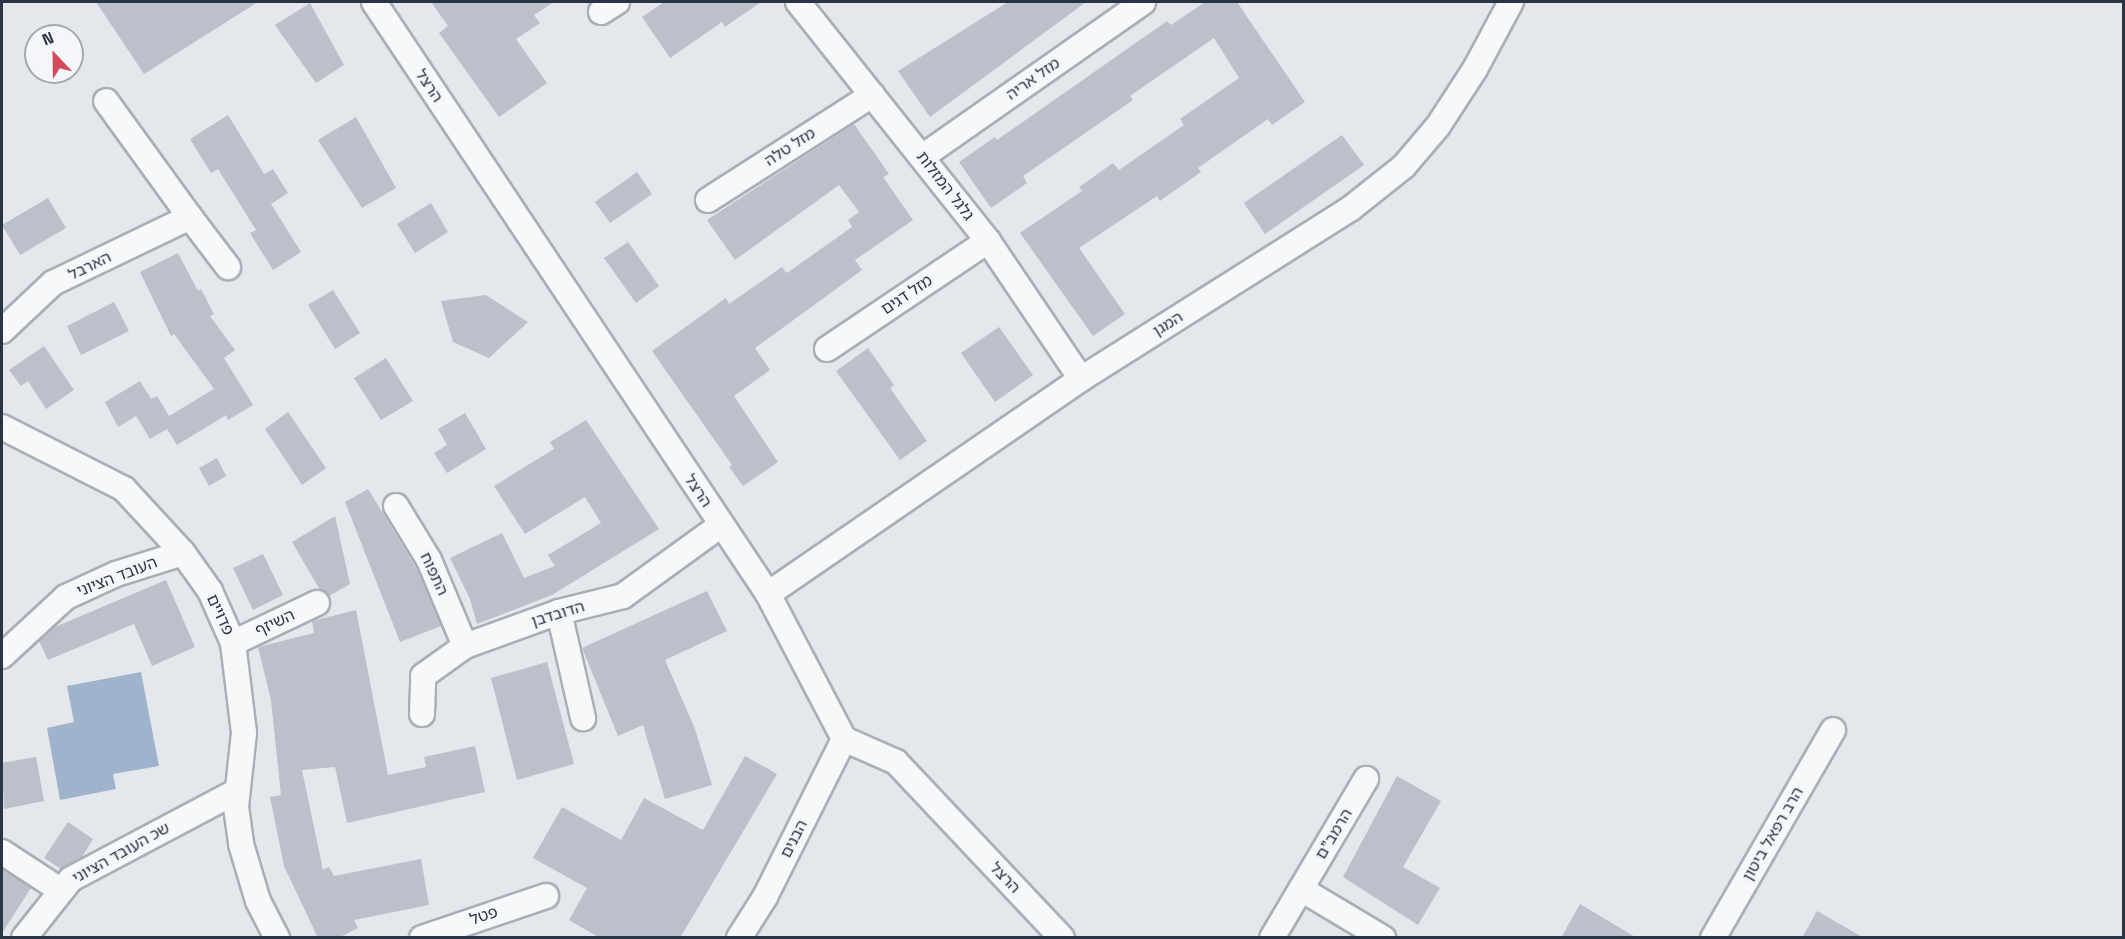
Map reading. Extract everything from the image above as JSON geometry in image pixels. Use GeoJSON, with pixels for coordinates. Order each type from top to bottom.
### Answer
{"type":"FeatureCollection","features":[{"type":"Feature","properties":{"kind":"street","name":"הרצל"},"geometry":{"type":"LineString","coordinates":[[374,2],[768,594],[844,739],[896,762],[1062,938]]}},
{"type":"Feature","properties":{"kind":"street","name":"מזל אריה"},"geometry":{"type":"LineString","coordinates":[[922,158],[1143,2]]}},
{"type":"Feature","properties":{"kind":"street","name":"המגן"},"geometry":{"type":"LineString","coordinates":[[768,594],[1081,379],[1350,209],[1404,166],[1438,126],[1475,69],[1511,2]]}},
{"type":"Feature","properties":{"kind":"street","name":"גלגל המזלות"},"geometry":{"type":"LineString","coordinates":[[807,4],[872,95],[988,242],[1081,379]]}},
{"type":"Feature","properties":{"kind":"street","name":"מזל טלה"},"geometry":{"type":"LineString","coordinates":[[708,200],[872,95]]}},
{"type":"Feature","properties":{"kind":"street"},"geometry":{"type":"LineString","coordinates":[[106,101],[228,267]]}},
{"type":"Feature","properties":{"kind":"street","name":"הארבל"},"geometry":{"type":"LineString","coordinates":[[2,331],[53,283],[190,217]]}},
{"type":"Feature","properties":{"kind":"street","name":"מזל דגים"},"geometry":{"type":"LineString","coordinates":[[827,349],[988,242]]}},
{"type":"Feature","properties":{"kind":"street","name":"פדויים"},"geometry":{"type":"LineString","coordinates":[[2,427],[124,489],[183,554],[210,591],[233,643],[244,733],[237,791],[241,844],[258,902],[277,938]]}},
{"type":"Feature","properties":{"kind":"street","name":"התפוח"},"geometry":{"type":"LineString","coordinates":[[396,506],[429,560],[465,646]]}},
{"type":"Feature","properties":{"kind":"street","name":"הדובדבן"},"geometry":{"type":"LineString","coordinates":[[422,714],[423,676],[465,646],[559,612],[623,596],[721,525]]}},
{"type":"Feature","properties":{"kind":"street","name":"העובד הציוני"},"geometry":{"type":"LineString","coordinates":[[2,656],[66,597],[116,574],[183,554]]}},
{"type":"Feature","properties":{"kind":"street","name":"השיזף"},"geometry":{"type":"LineString","coordinates":[[233,643],[317,603]]}},
{"type":"Feature","properties":{"kind":"street"},"geometry":{"type":"LineString","coordinates":[[559,612],[583,718]]}},
{"type":"Feature","properties":{"kind":"street","name":"הרב רפאל ביטון"},"geometry":{"type":"LineString","coordinates":[[1713,938],[1833,730]]}},
{"type":"Feature","properties":{"kind":"street","name":"הבנים"},"geometry":{"type":"LineString","coordinates":[[739,938],[765,897],[844,739]]}},
{"type":"Feature","properties":{"kind":"street","name":"הרמב\"ם"},"geometry":{"type":"LineString","coordinates":[[1272,938],[1366,779]]}},
{"type":"Feature","properties":{"kind":"street","name":"שכ העובד הציוני"},"geometry":{"type":"LineString","coordinates":[[24,938],[70,879],[237,791]]}},
{"type":"Feature","properties":{"kind":"street"},"geometry":{"type":"LineString","coordinates":[[2,852],[60,890]]}},
{"type":"Feature","properties":{"kind":"street"},"geometry":{"type":"LineString","coordinates":[[1301,889],[1383,938]]}},
{"type":"Feature","properties":{"kind":"street","name":"פטל"},"geometry":{"type":"LineString","coordinates":[[422,938],[546,896]]}},
{"type":"Feature","properties":{"kind":"water"},"geometry":{"type":"Polygon","coordinates":[[[141,672],[159,766],[113,774],[116,789],[60,800],[47,728],[74,722],[67,686],[141,672]]]}},
{"type":"Feature","properties":{"kind":"building"},"geometry":{"type":"Polygon","coordinates":[[[96,2],[258,2],[144,74],[96,2]]]}},
{"type":"Feature","properties":{"kind":"building"},"geometry":{"type":"Polygon","coordinates":[[[431,2],[554,2],[534,15],[540,23],[516,39],[547,83],[499,117],[439,33],[448,26],[431,2]]]}},
{"type":"Feature","properties":{"kind":"building"},"geometry":{"type":"Polygon","coordinates":[[[664,2],[761,2],[725,27],[722,22],[670,58],[642,17],[664,2]]]}},
{"type":"Feature","properties":{"kind":"building"},"geometry":{"type":"Polygon","coordinates":[[[1008,2],[1086,2],[930,117],[898,71],[1008,2]]]}},
{"type":"Feature","properties":{"kind":"building"},"geometry":{"type":"Polygon","coordinates":[[[1205,2],[1237,2],[1305,102],[1272,125],[1268,119],[1198,168],[1201,172],[1160,201],[1157,196],[1079,248],[1125,314],[1093,336],[1020,233],[1082,191],[1079,187],[1113,163],[1119,170],[1184,125],[1180,119],[1239,78],[1214,38],[1130,96],[1133,100],[1023,176],[1027,183],[991,208],[959,162],[995,137],[997,140],[1167,21],[1171,25],[1205,2]]]}},
{"type":"Feature","properties":{"kind":"building"},"geometry":{"type":"Polygon","coordinates":[[[310,3],[344,65],[316,83],[275,25],[310,3]]]}},
{"type":"Feature","properties":{"kind":"building"},"geometry":{"type":"Polygon","coordinates":[[[228,115],[264,174],[273,169],[288,193],[271,204],[301,252],[273,270],[250,233],[256,230],[218,169],[211,173],[190,139],[228,115]]]}},
{"type":"Feature","properties":{"kind":"building"},"geometry":{"type":"Polygon","coordinates":[[[356,117],[396,188],[362,208],[318,140],[356,117]]]}},
{"type":"Feature","properties":{"kind":"building"},"geometry":{"type":"Polygon","coordinates":[[[854,124],[889,174],[883,177],[913,220],[855,260],[862,270],[755,348],[770,370],[734,396],[778,462],[743,486],[729,467],[732,465],[652,351],[726,298],[729,304],[782,267],[787,273],[852,227],[848,220],[859,212],[839,185],[735,260],[707,220],[854,124]]]}},
{"type":"Feature","properties":{"kind":"building"},"geometry":{"type":"Polygon","coordinates":[[[1342,135],[1364,165],[1265,234],[1244,203],[1342,135]]]}},
{"type":"Feature","properties":{"kind":"building"},"geometry":{"type":"Polygon","coordinates":[[[637,172],[652,194],[610,223],[595,202],[637,172]]]}},
{"type":"Feature","properties":{"kind":"building"},"geometry":{"type":"Polygon","coordinates":[[[48,198],[66,228],[20,255],[2,225],[48,198]]]}},
{"type":"Feature","properties":{"kind":"building"},"geometry":{"type":"Polygon","coordinates":[[[431,203],[448,232],[415,253],[397,224],[431,203]]]}},
{"type":"Feature","properties":{"kind":"building"},"geometry":{"type":"Polygon","coordinates":[[[628,242],[659,286],[636,303],[604,258],[628,242]]]}},
{"type":"Feature","properties":{"kind":"building"},"geometry":{"type":"Polygon","coordinates":[[[178,253],[198,291],[201,289],[214,314],[210,316],[235,350],[224,358],[253,405],[228,420],[226,415],[177,445],[167,429],[150,439],[136,416],[118,427],[105,402],[140,381],[151,399],[157,396],[169,416],[214,389],[174,334],[171,336],[140,272],[178,253]]]}},
{"type":"Feature","properties":{"kind":"building"},"geometry":{"type":"Polygon","coordinates":[[[333,290],[360,333],[335,349],[308,305],[333,290]]]}},
{"type":"Feature","properties":{"kind":"building"},"geometry":{"type":"Polygon","coordinates":[[[486,295],[528,322],[489,358],[453,342],[441,301],[486,295]]]}},
{"type":"Feature","properties":{"kind":"building"},"geometry":{"type":"Polygon","coordinates":[[[114,302],[129,331],[81,355],[67,326],[114,302]]]}},
{"type":"Feature","properties":{"kind":"building"},"geometry":{"type":"Polygon","coordinates":[[[999,327],[1033,375],[995,402],[961,353],[999,327]]]}},
{"type":"Feature","properties":{"kind":"building"},"geometry":{"type":"Polygon","coordinates":[[[44,346],[74,390],[46,409],[28,381],[21,386],[9,370],[44,346]]]}},
{"type":"Feature","properties":{"kind":"building"},"geometry":{"type":"Polygon","coordinates":[[[868,348],[894,385],[890,388],[927,441],[900,460],[836,371],[868,348]]]}},
{"type":"Feature","properties":{"kind":"building"},"geometry":{"type":"Polygon","coordinates":[[[386,358],[413,401],[381,420],[354,378],[386,358]]]}},
{"type":"Feature","properties":{"kind":"building"},"geometry":{"type":"Polygon","coordinates":[[[288,412],[326,468],[302,485],[265,429],[288,412]]]}},
{"type":"Feature","properties":{"kind":"building"},"geometry":{"type":"Polygon","coordinates":[[[465,413],[486,449],[447,473],[434,453],[447,445],[438,429],[465,413]]]}},
{"type":"Feature","properties":{"kind":"building"},"geometry":{"type":"Polygon","coordinates":[[[586,420],[659,529],[552,595],[477,624],[470,599],[450,558],[502,533],[524,578],[555,566],[548,555],[601,523],[585,497],[525,534],[494,486],[554,449],[550,442],[586,420]]]}},
{"type":"Feature","properties":{"kind":"building"},"geometry":{"type":"Polygon","coordinates":[[[217,458],[226,476],[209,486],[199,468],[217,458]]]}},
{"type":"Feature","properties":{"kind":"building"},"geometry":{"type":"Polygon","coordinates":[[[368,489],[418,571],[441,626],[400,642],[345,502],[368,489]]]}},
{"type":"Feature","properties":{"kind":"building"},"geometry":{"type":"Polygon","coordinates":[[[335,516],[350,584],[329,596],[320,590],[292,542],[335,516]]]}},
{"type":"Feature","properties":{"kind":"building"},"geometry":{"type":"Polygon","coordinates":[[[263,554],[283,595],[253,610],[233,568],[263,554]]]}},
{"type":"Feature","properties":{"kind":"building"},"geometry":{"type":"Polygon","coordinates":[[[166,580],[195,647],[152,666],[134,624],[48,660],[39,641],[55,627],[166,580]]]}},
{"type":"Feature","properties":{"kind":"building"},"geometry":{"type":"Polygon","coordinates":[[[707,591],[727,631],[665,660],[695,729],[712,785],[665,799],[643,725],[618,736],[582,648],[707,591]]]}},
{"type":"Feature","properties":{"kind":"building"},"geometry":{"type":"Polygon","coordinates":[[[356,610],[388,775],[426,767],[424,757],[475,746],[485,792],[347,823],[335,767],[302,770],[323,870],[329,867],[334,876],[421,859],[429,905],[354,920],[358,928],[338,938],[318,938],[284,866],[270,797],[281,795],[271,700],[258,647],[314,633],[312,621],[356,610]]]}},
{"type":"Feature","properties":{"kind":"building"},"geometry":{"type":"Polygon","coordinates":[[[547,662],[574,764],[517,780],[491,678],[547,662]]]}},
{"type":"Feature","properties":{"kind":"building"},"geometry":{"type":"Polygon","coordinates":[[[745,756],[777,774],[680,938],[600,938],[569,920],[587,888],[533,858],[562,807],[621,840],[644,798],[703,830],[745,756]]]}},
{"type":"Feature","properties":{"kind":"building"},"geometry":{"type":"Polygon","coordinates":[[[36,757],[44,801],[4,809],[2,763],[36,757]]]}},
{"type":"Feature","properties":{"kind":"building"},"geometry":{"type":"Polygon","coordinates":[[[1397,776],[1441,801],[1403,867],[1440,888],[1418,925],[1343,877],[1397,776]]]}},
{"type":"Feature","properties":{"kind":"building"},"geometry":{"type":"Polygon","coordinates":[[[68,822],[93,839],[82,857],[61,869],[44,858],[68,822]]]}},
{"type":"Feature","properties":{"kind":"building"},"geometry":{"type":"Polygon","coordinates":[[[2,869],[31,888],[2,933],[2,869]]]}},
{"type":"Feature","properties":{"kind":"building"},"geometry":{"type":"Polygon","coordinates":[[[1580,904],[1637,938],[1561,938],[1580,904]]]}},
{"type":"Feature","properties":{"kind":"building"},"geometry":{"type":"Polygon","coordinates":[[[1817,911],[1864,938],[1802,938],[1817,911]]]}}]}
